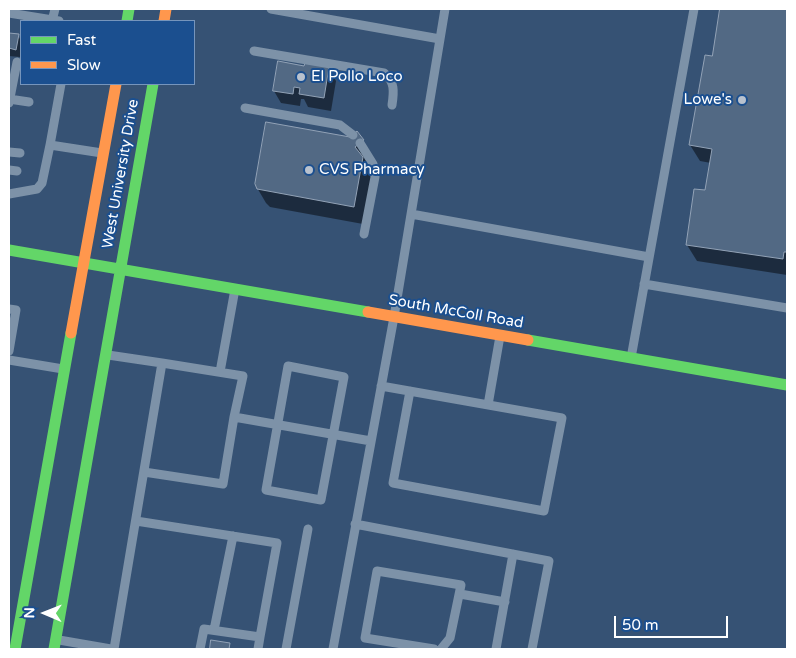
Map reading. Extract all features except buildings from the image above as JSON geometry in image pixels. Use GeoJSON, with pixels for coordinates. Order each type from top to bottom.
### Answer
{"type":"FeatureCollection","features":[{"type":"Feature","properties":{"kind":"main road","name":"West University Drive"},"geometry":{"type":"LineString","coordinates":[[15,649],[116,85]]}},
{"type":"Feature","properties":{"kind":"main road","name":"West University Drive"},"geometry":{"type":"LineString","coordinates":[[55,645],[153,85]]}},
{"type":"Feature","properties":{"kind":"main road","name":"South McColl Road"},"geometry":{"type":"LineString","coordinates":[[9,250],[787,385]]}},
{"type":"Feature","properties":{"kind":"lane"},"geometry":{"type":"LineString","coordinates":[[271,9],[440,39]]}},
{"type":"Feature","properties":{"kind":"lane"},"geometry":{"type":"LineString","coordinates":[[332,649],[394,317],[446,9]]}},
{"type":"Feature","properties":{"kind":"lane"},"geometry":{"type":"LineString","coordinates":[[631,358],[694,9]]}},
{"type":"Feature","properties":{"kind":"lane"},"geometry":{"type":"LineString","coordinates":[[9,13],[48,20]]}},
{"type":"Feature","properties":{"kind":"lane"},"geometry":{"type":"LineString","coordinates":[[254,50],[384,73],[389,76],[394,89],[392,105]]}},
{"type":"Feature","properties":{"kind":"lane"},"geometry":{"type":"LineString","coordinates":[[16,62],[9,101],[29,102]]}},
{"type":"Feature","properties":{"kind":"lane"},"geometry":{"type":"LineString","coordinates":[[9,194],[37,188],[42,183],[40,175],[48,141],[49,123],[61,85]]}},
{"type":"Feature","properties":{"kind":"lane"},"geometry":{"type":"LineString","coordinates":[[245,108],[340,125],[353,135]]}},
{"type":"Feature","properties":{"kind":"lane"},"geometry":{"type":"LineString","coordinates":[[48,141],[104,153]]}},
{"type":"Feature","properties":{"kind":"lane"},"geometry":{"type":"LineString","coordinates":[[360,143],[373,164],[375,178],[364,234]]}},
{"type":"Feature","properties":{"kind":"lane"},"geometry":{"type":"LineString","coordinates":[[9,152],[20,153]]}},
{"type":"Feature","properties":{"kind":"lane"},"geometry":{"type":"LineString","coordinates":[[411,214],[649,257]]}},
{"type":"Feature","properties":{"kind":"lane"},"geometry":{"type":"LineString","coordinates":[[644,284],[787,308]]}},
{"type":"Feature","properties":{"kind":"lane"},"geometry":{"type":"LineString","coordinates":[[220,372],[235,289]]}},
{"type":"Feature","properties":{"kind":"lane"},"geometry":{"type":"LineString","coordinates":[[9,309],[16,310],[9,351]]}},
{"type":"Feature","properties":{"kind":"lane"},"geometry":{"type":"LineString","coordinates":[[488,405],[500,335]]}},
{"type":"Feature","properties":{"kind":"lane"},"geometry":{"type":"LineString","coordinates":[[105,354],[243,376],[234,417],[224,484],[144,472]]}},
{"type":"Feature","properties":{"kind":"lane"},"geometry":{"type":"LineString","coordinates":[[9,360],[66,370]]}},
{"type":"Feature","properties":{"kind":"lane"},"geometry":{"type":"LineString","coordinates":[[55,645],[113,649],[162,363]]}},
{"type":"Feature","properties":{"kind":"lane"},"geometry":{"type":"LineString","coordinates":[[288,366],[344,377],[321,500],[266,490],[278,425],[288,366]]}},
{"type":"Feature","properties":{"kind":"lane"},"geometry":{"type":"LineString","coordinates":[[381,386],[410,391],[562,418],[544,511],[393,483],[410,391]]}},
{"type":"Feature","properties":{"kind":"lane"},"geometry":{"type":"LineString","coordinates":[[234,417],[371,441]]}},
{"type":"Feature","properties":{"kind":"lane"},"geometry":{"type":"LineString","coordinates":[[136,521],[277,544],[258,649]]}},
{"type":"Feature","properties":{"kind":"lane"},"geometry":{"type":"LineString","coordinates":[[355,524],[549,561],[532,649]]}},
{"type":"Feature","properties":{"kind":"lane"},"geometry":{"type":"LineString","coordinates":[[286,649],[308,530]]}},
{"type":"Feature","properties":{"kind":"lane"},"geometry":{"type":"LineString","coordinates":[[214,630],[233,536]]}},
{"type":"Feature","properties":{"kind":"lane"},"geometry":{"type":"LineString","coordinates":[[496,649],[513,554]]}},
{"type":"Feature","properties":{"kind":"lane"},"geometry":{"type":"LineString","coordinates":[[434,649],[365,638],[377,571],[461,586],[450,638],[441,649]]}},
{"type":"Feature","properties":{"kind":"lane"},"geometry":{"type":"LineString","coordinates":[[460,594],[505,602]]}},
{"type":"Feature","properties":{"kind":"lane"},"geometry":{"type":"LineString","coordinates":[[200,649],[204,629],[260,637]]}},
{"type":"Feature","properties":{"kind":"traffic: fast"},"geometry":{"type":"LineString","coordinates":[[127,20],[129,9]]}},
{"type":"Feature","properties":{"kind":"traffic: fast"},"geometry":{"type":"LineString","coordinates":[[54,649],[153,85]]}},
{"type":"Feature","properties":{"kind":"traffic: fast"},"geometry":{"type":"LineString","coordinates":[[9,250],[368,312]]}},
{"type":"Feature","properties":{"kind":"traffic: fast"},"geometry":{"type":"LineString","coordinates":[[15,649],[71,333]]}},
{"type":"Feature","properties":{"kind":"traffic: fast"},"geometry":{"type":"LineString","coordinates":[[528,340],[787,385]]}},
{"type":"Feature","properties":{"kind":"traffic: slow"},"geometry":{"type":"LineString","coordinates":[[164,20],[166,9]]}},
{"type":"Feature","properties":{"kind":"traffic: slow"},"geometry":{"type":"LineString","coordinates":[[71,333],[116,85]]}},
{"type":"Feature","properties":{"kind":"traffic: slow"},"geometry":{"type":"LineString","coordinates":[[368,312],[528,340]]}},
{"type":"Feature","properties":{"kind":"place","name":"El Pollo Loco"},"geometry":{"type":"Point","coordinates":[301,77]}},
{"type":"Feature","properties":{"kind":"place","name":"Lowe's"},"geometry":{"type":"Point","coordinates":[742,100]}},
{"type":"Feature","properties":{"kind":"place","name":"CVS Pharmacy"},"geometry":{"type":"Point","coordinates":[309,170]}}]}
